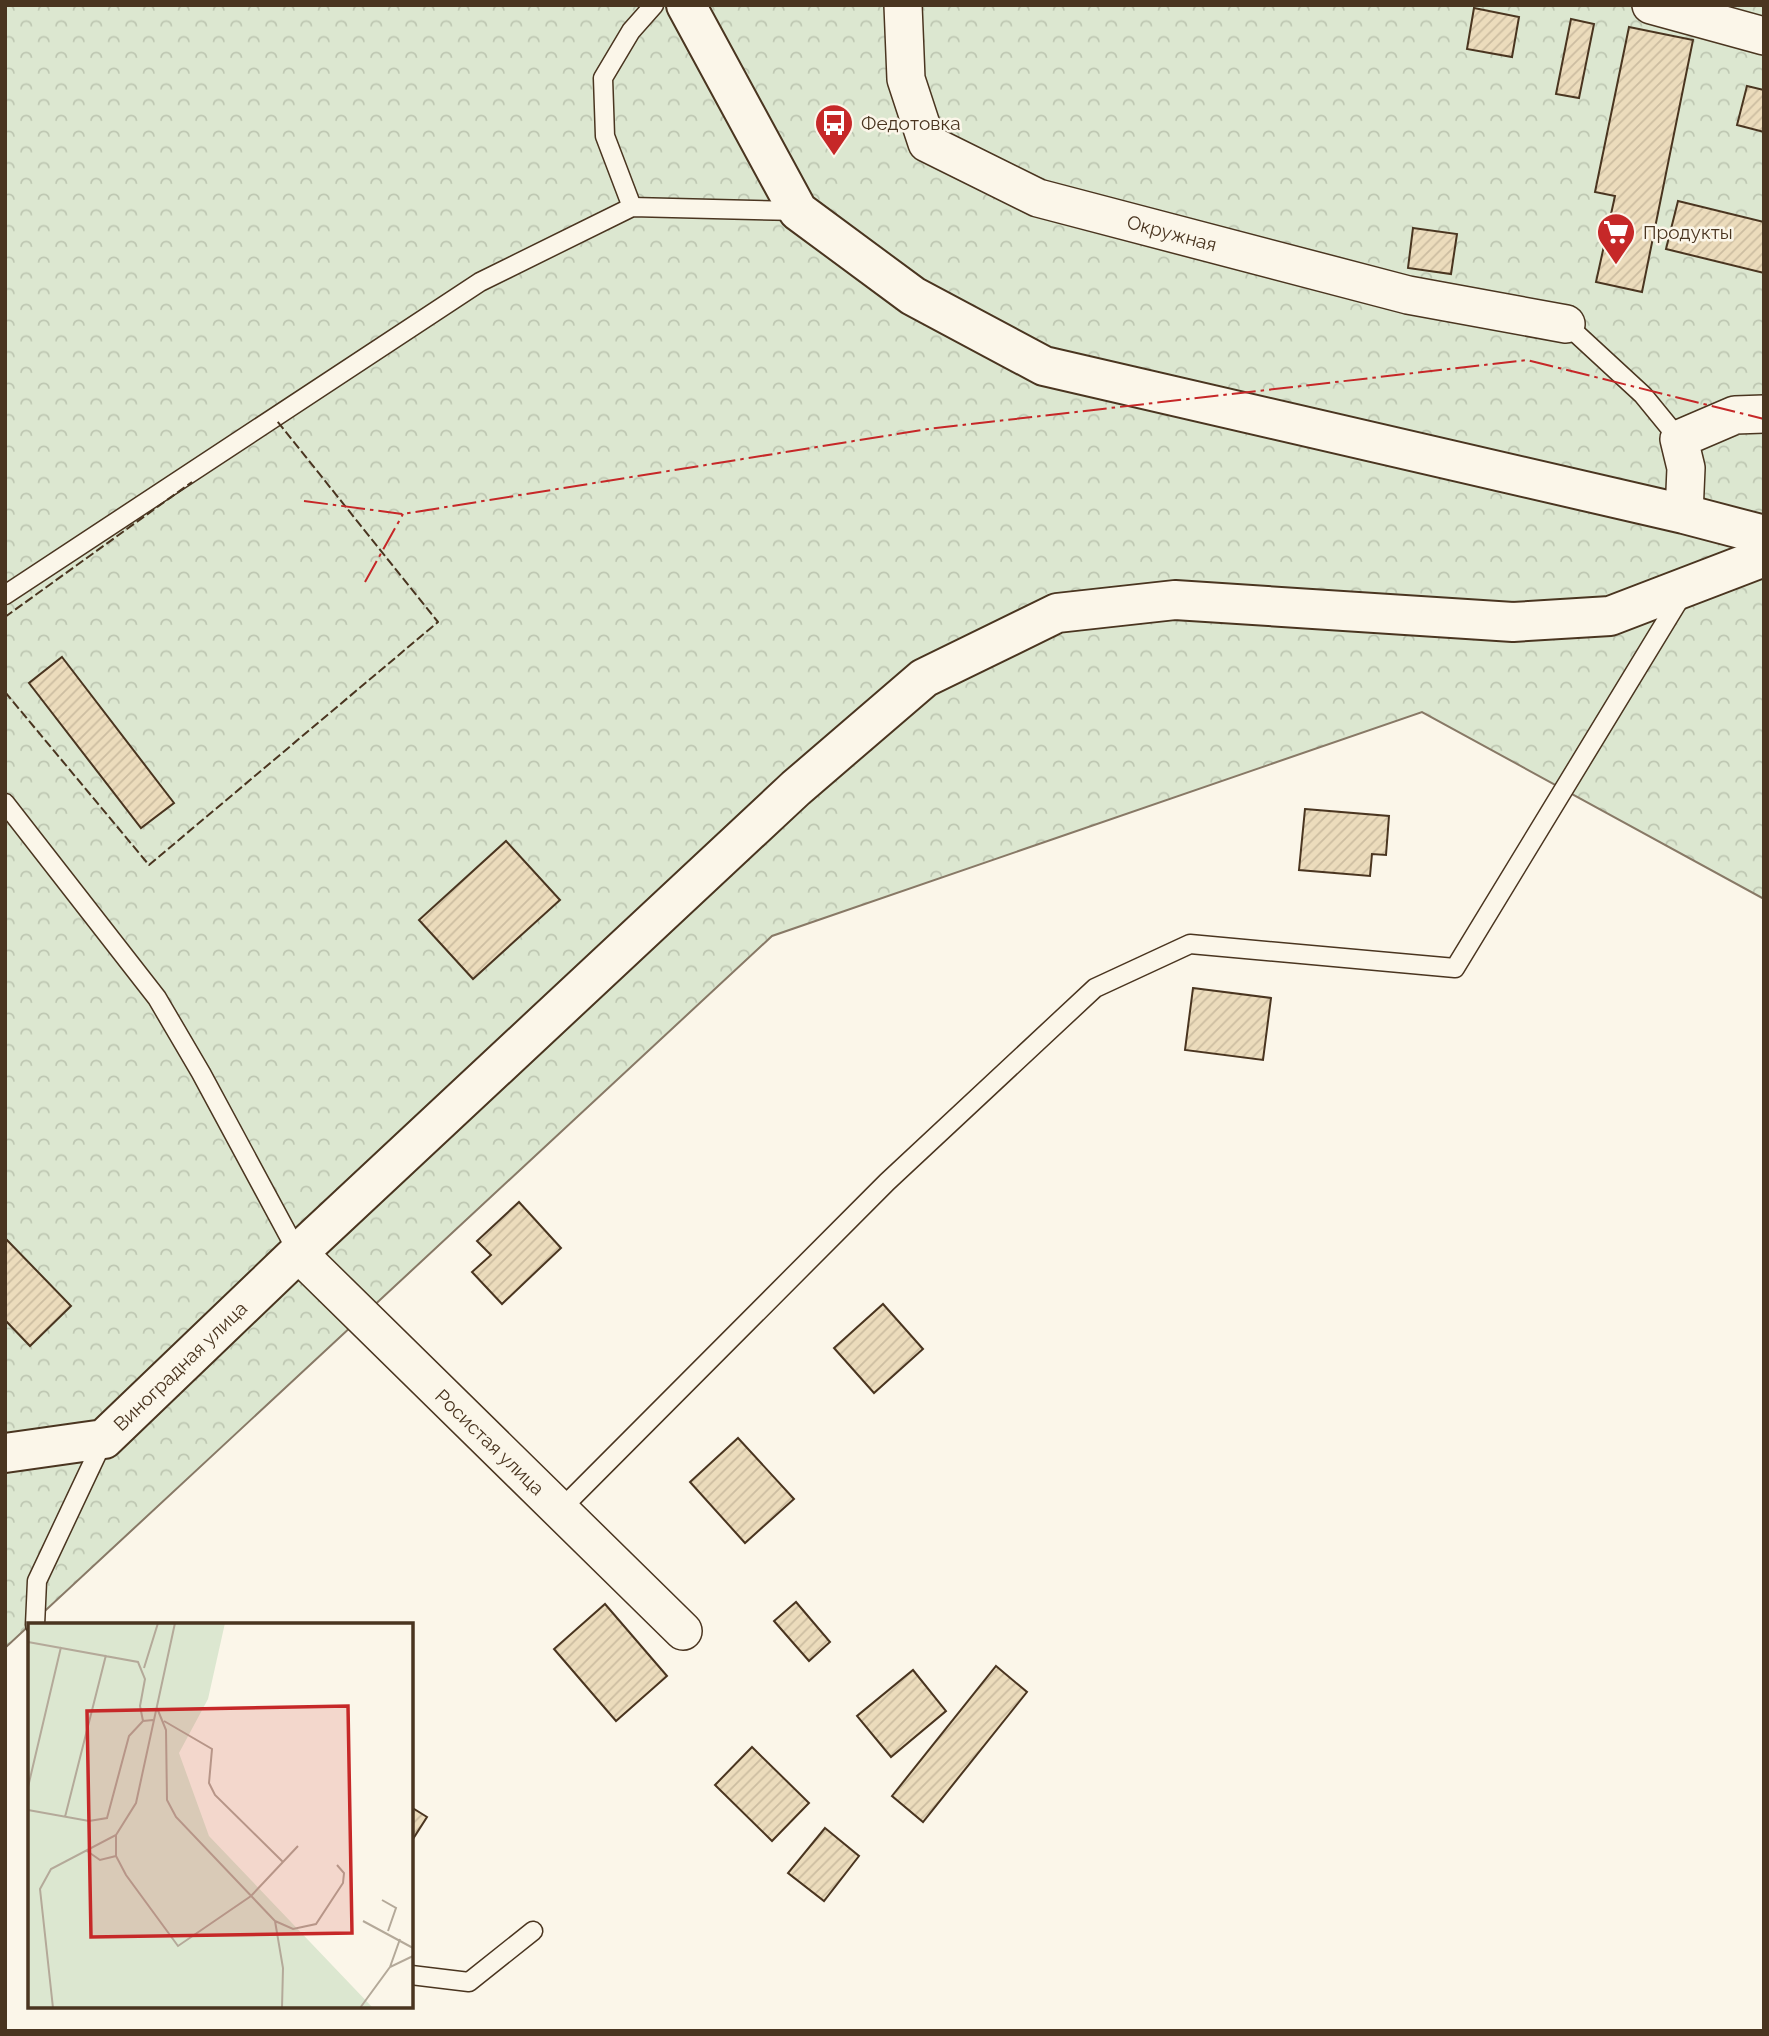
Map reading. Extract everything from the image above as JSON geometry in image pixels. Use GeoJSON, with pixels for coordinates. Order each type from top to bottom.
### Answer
{"type":"FeatureCollection","features":[{"type":"Feature","properties":{"kind":"street"},"geometry":{"type":"LineString","coordinates":[[686,5],[798,211],[913,296],[1044,366],[1684,514],[1764,535]]}},
{"type":"Feature","properties":{"kind":"street","name":"Окружная"},"geometry":{"type":"LineString","coordinates":[[904,5],[906,79],[927,143],[1038,198],[1408,295],[1566,324]]}},
{"type":"Feature","properties":{"kind":"street"},"geometry":{"type":"LineString","coordinates":[[1651,5],[1764,36]]}},
{"type":"Feature","properties":{"kind":"street"},"geometry":{"type":"LineString","coordinates":[[1684,514],[1686,468],[1679,439],[1735,415],[1764,414]]}},
{"type":"Feature","properties":{"kind":"street","name":"Виноградная улица"},"geometry":{"type":"LineString","coordinates":[[5,1453],[104,1439],[298,1253],[796,788],[924,678],[1058,613],[1175,600],[1513,622],[1610,616],[1764,556]]}},
{"type":"Feature","properties":{"kind":"street","name":"Росистая улица"},"geometry":{"type":"LineString","coordinates":[[298,1253],[683,1630]]}},
{"type":"Feature","properties":{"kind":"lane"},"geometry":{"type":"LineString","coordinates":[[632,206],[605,136],[603,78],[631,31],[654,5]]}},
{"type":"Feature","properties":{"kind":"lane"},"geometry":{"type":"LineString","coordinates":[[5,595],[480,282],[632,206],[798,211]]}},
{"type":"Feature","properties":{"kind":"lane"},"geometry":{"type":"LineString","coordinates":[[1566,324],[1643,395],[1679,439]]}},
{"type":"Feature","properties":{"kind":"lane"},"geometry":{"type":"LineString","coordinates":[[560,1510],[887,1182],[1095,988],[1190,944],[1455,968],[1687,586]]}},
{"type":"Feature","properties":{"kind":"lane"},"geometry":{"type":"LineString","coordinates":[[5,803],[157,998],[201,1073],[298,1253]]}},
{"type":"Feature","properties":{"kind":"lane"},"geometry":{"type":"LineString","coordinates":[[34,1623],[37,1581],[104,1439]]}},
{"type":"Feature","properties":{"kind":"lane"},"geometry":{"type":"LineString","coordinates":[[413,1975],[469,1982],[533,1931]]}},
{"type":"Feature","properties":{"kind":"green space"},"geometry":{"type":"Polygon","coordinates":[[[5,5],[1764,5],[1764,899],[1422,712],[772,936],[32,1623],[28,1623],[28,1627],[5,1648],[5,5]]]}},
{"type":"Feature","properties":{"kind":"building"},"geometry":{"type":"Polygon","coordinates":[[[1474,8],[1519,17],[1512,57],[1467,49],[1474,8]]]}},
{"type":"Feature","properties":{"kind":"building"},"geometry":{"type":"Polygon","coordinates":[[[1571,19],[1594,24],[1579,98],[1556,94],[1571,19]]]}},
{"type":"Feature","properties":{"kind":"building"},"geometry":{"type":"Polygon","coordinates":[[[1629,27],[1693,40],[1642,292],[1596,282],[1615,196],[1595,192],[1629,27]]]}},
{"type":"Feature","properties":{"kind":"building"},"geometry":{"type":"Polygon","coordinates":[[[1747,86],[1764,90],[1764,132],[1737,125],[1747,86]]]}},
{"type":"Feature","properties":{"kind":"building"},"geometry":{"type":"Polygon","coordinates":[[[1678,201],[1764,222],[1764,273],[1666,249],[1678,201]]]}},
{"type":"Feature","properties":{"kind":"building"},"geometry":{"type":"Polygon","coordinates":[[[1413,228],[1457,234],[1451,274],[1408,268],[1413,228]]]}},
{"type":"Feature","properties":{"kind":"building"},"geometry":{"type":"Polygon","coordinates":[[[62,657],[174,803],[141,828],[29,683],[62,657]]]}},
{"type":"Feature","properties":{"kind":"building"},"geometry":{"type":"Polygon","coordinates":[[[1305,809],[1389,816],[1386,855],[1372,854],[1370,876],[1299,870],[1305,809]]]}},
{"type":"Feature","properties":{"kind":"building"},"geometry":{"type":"Polygon","coordinates":[[[506,841],[560,900],[473,979],[419,920],[506,841]]]}},
{"type":"Feature","properties":{"kind":"building"},"geometry":{"type":"Polygon","coordinates":[[[1193,988],[1271,998],[1263,1060],[1185,1050],[1193,988]]]}},
{"type":"Feature","properties":{"kind":"building"},"geometry":{"type":"Polygon","coordinates":[[[519,1202],[561,1248],[502,1304],[472,1272],[491,1255],[477,1241],[519,1202]]]}},
{"type":"Feature","properties":{"kind":"building"},"geometry":{"type":"Polygon","coordinates":[[[5,1238],[71,1306],[30,1346],[5,1320],[5,1238]]]}},
{"type":"Feature","properties":{"kind":"building"},"geometry":{"type":"Polygon","coordinates":[[[883,1304],[923,1349],[874,1393],[834,1348],[883,1304]]]}},
{"type":"Feature","properties":{"kind":"building"},"geometry":{"type":"Polygon","coordinates":[[[738,1438],[794,1499],[745,1543],[690,1482],[738,1438]]]}},
{"type":"Feature","properties":{"kind":"building"},"geometry":{"type":"Polygon","coordinates":[[[796,1602],[830,1642],[809,1661],[774,1621],[796,1602]]]}},
{"type":"Feature","properties":{"kind":"building"},"geometry":{"type":"Polygon","coordinates":[[[605,1604],[667,1676],[616,1721],[554,1649],[605,1604]]]}},
{"type":"Feature","properties":{"kind":"building"},"geometry":{"type":"Polygon","coordinates":[[[996,1666],[1027,1692],[923,1822],[892,1796],[996,1666]]]}},
{"type":"Feature","properties":{"kind":"building"},"geometry":{"type":"Polygon","coordinates":[[[913,1670],[946,1711],[891,1757],[857,1716],[913,1670]]]}},
{"type":"Feature","properties":{"kind":"building"},"geometry":{"type":"Polygon","coordinates":[[[752,1747],[809,1803],[772,1841],[715,1785],[752,1747]]]}},
{"type":"Feature","properties":{"kind":"building"},"geometry":{"type":"Polygon","coordinates":[[[413,1808],[427,1817],[413,1839],[413,1808]]]}},
{"type":"Feature","properties":{"kind":"building"},"geometry":{"type":"Polygon","coordinates":[[[825,1828],[859,1856],[824,1901],[788,1873],[825,1828]]]}},
{"type":"Feature","properties":{"kind":"fence"},"geometry":{"type":"LineString","coordinates":[[5,692],[149,865],[438,622],[277,421]]}},
{"type":"Feature","properties":{"kind":"fence"},"geometry":{"type":"LineString","coordinates":[[5,617],[192,482]]}},
{"type":"Feature","properties":{"kind":"power"},"geometry":{"type":"LineString","coordinates":[[304,501],[403,514],[928,429],[1527,360],[1764,419]]}},
{"type":"Feature","properties":{"kind":"power"},"geometry":{"type":"LineString","coordinates":[[365,582],[403,514]]}},
{"type":"Feature","properties":{"kind":"place","name":"Федотовка"},"geometry":{"type":"Point","coordinates":[834,157]}},
{"type":"Feature","properties":{"kind":"place","name":"Продукты"},"geometry":{"type":"Point","coordinates":[1616,266]}}]}
